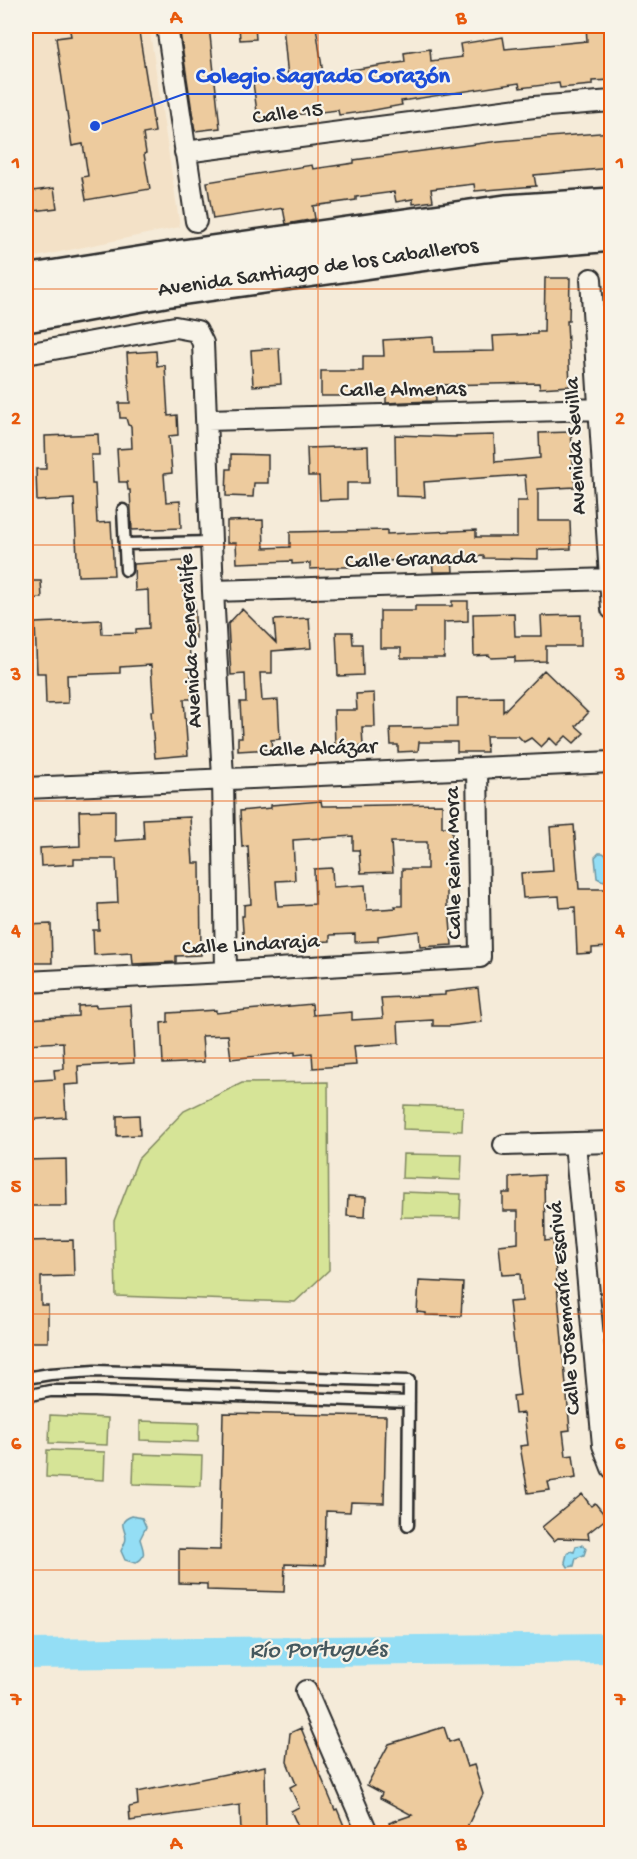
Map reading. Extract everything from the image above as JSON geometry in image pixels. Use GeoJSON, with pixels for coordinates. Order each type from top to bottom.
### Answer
{"type":"FeatureCollection","features":[{"type":"Feature","properties":{"kind":"highway","name":"Avenida Santiago de los Caballeros"},"geometry":{"type":"LineString","coordinates":[[26,282],[183,257],[506,212],[612,205]]}},
{"type":"Feature","properties":{"kind":"highway","name":"Avenida Santiago de los Caballeros"},"geometry":{"type":"LineString","coordinates":[[26,315],[164,290],[473,247],[612,234]]}},
{"type":"Feature","properties":{"kind":"street"},"geometry":{"type":"LineString","coordinates":[[166,26],[196,221]]}},
{"type":"Feature","properties":{"kind":"street","name":"Calle 15"},"geometry":{"type":"LineString","coordinates":[[186,152],[534,107],[612,101]]}},
{"type":"Feature","properties":{"kind":"street","name":"Avenida Sevilla"},"geometry":{"type":"LineString","coordinates":[[591,279],[612,609]]}},
{"type":"Feature","properties":{"kind":"street","name":"Avenida Generalife"},"geometry":{"type":"LineString","coordinates":[[26,354],[175,327],[197,331],[203,343],[223,778],[226,972]]}},
{"type":"Feature","properties":{"kind":"street","name":"Calle Almenas"},"geometry":{"type":"LineString","coordinates":[[207,420],[599,410]]}},
{"type":"Feature","properties":{"kind":"street","name":"Calle Granada"},"geometry":{"type":"LineString","coordinates":[[213,591],[610,579]]}},
{"type":"Feature","properties":{"kind":"street","name":"Calle Alcázar"},"geometry":{"type":"LineString","coordinates":[[26,788],[612,762]]}},
{"type":"Feature","properties":{"kind":"street","name":"Calle Reina Mora"},"geometry":{"type":"LineString","coordinates":[[477,768],[480,957]]}},
{"type":"Feature","properties":{"kind":"street","name":"Calle Lindaraja"},"geometry":{"type":"LineString","coordinates":[[26,982],[480,957]]}},
{"type":"Feature","properties":{"kind":"street"},"geometry":{"type":"LineString","coordinates":[[504,1144],[612,1142]]}},
{"type":"Feature","properties":{"kind":"street","name":"Calle Josemaría Escrivá"},"geometry":{"type":"LineString","coordinates":[[575,1143],[603,1445],[612,1468]]}},
{"type":"Feature","properties":{"kind":"street"},"geometry":{"type":"LineString","coordinates":[[306,1691],[368,1833]]}},
{"type":"Feature","properties":{"kind":"lane"},"geometry":{"type":"LineString","coordinates":[[123,510],[126,570]]}},
{"type":"Feature","properties":{"kind":"lane"},"geometry":{"type":"LineString","coordinates":[[125,544],[211,542]]}},
{"type":"Feature","properties":{"kind":"lane"},"geometry":{"type":"LineString","coordinates":[[26,1378],[95,1371],[409,1381],[408,1525]]}},
{"type":"Feature","properties":{"kind":"lane"},"geometry":{"type":"LineString","coordinates":[[26,1396],[50,1391],[409,1401]]}},
{"type":"Feature","properties":{"kind":"shaded area"},"geometry":{"type":"Polygon","coordinates":[[[26,26],[149,26],[180,227],[26,259],[26,26]]]}},
{"type":"Feature","properties":{"kind":"green space"},"geometry":{"type":"Polygon","coordinates":[[[328,1082],[329,1270],[295,1302],[116,1296],[114,1221],[138,1159],[184,1111],[242,1083],[328,1082]]]}},
{"type":"Feature","properties":{"kind":"green space"},"geometry":{"type":"Polygon","coordinates":[[[404,1105],[463,1107],[462,1131],[403,1129],[404,1105]]]}},
{"type":"Feature","properties":{"kind":"green space"},"geometry":{"type":"Polygon","coordinates":[[[403,1154],[462,1155],[461,1180],[402,1178],[403,1154]]]}},
{"type":"Feature","properties":{"kind":"green space"},"geometry":{"type":"Polygon","coordinates":[[[402,1192],[461,1194],[460,1218],[401,1217],[402,1192]]]}},
{"type":"Feature","properties":{"kind":"green space"},"geometry":{"type":"Polygon","coordinates":[[[50,1415],[108,1418],[107,1445],[49,1443],[50,1415]]]}},
{"type":"Feature","properties":{"kind":"green space"},"geometry":{"type":"Polygon","coordinates":[[[140,1421],[199,1423],[198,1442],[140,1440],[140,1421]]]}},
{"type":"Feature","properties":{"kind":"green space"},"geometry":{"type":"Polygon","coordinates":[[[47,1450],[105,1452],[104,1480],[46,1477],[47,1450]]]}},
{"type":"Feature","properties":{"kind":"green space"},"geometry":{"type":"Polygon","coordinates":[[[134,1454],[202,1456],[201,1486],[133,1484],[134,1454]]]}},
{"type":"Feature","properties":{"kind":"water"},"geometry":{"type":"Polygon","coordinates":[[[599,853],[607,856],[607,878],[603,881],[597,878],[595,857],[599,853]]]}},
{"type":"Feature","properties":{"kind":"water"},"geometry":{"type":"Polygon","coordinates":[[[132,1516],[142,1518],[146,1527],[140,1539],[143,1556],[135,1563],[125,1560],[121,1551],[126,1538],[123,1525],[126,1519],[132,1516]]]}},
{"type":"Feature","properties":{"kind":"water"},"geometry":{"type":"Polygon","coordinates":[[[582,1545],[586,1549],[584,1555],[576,1558],[574,1566],[568,1567],[565,1562],[567,1554],[570,1551],[574,1552],[576,1546],[582,1545]]]}},
{"type":"Feature","properties":{"kind":"building"},"geometry":{"type":"Polygon","coordinates":[[[69,26],[138,26],[155,132],[143,134],[150,189],[86,200],[82,177],[88,176],[83,144],[72,146],[56,38],[71,36],[69,26]]]}},
{"type":"Feature","properties":{"kind":"building"},"geometry":{"type":"Polygon","coordinates":[[[179,26],[209,26],[220,128],[195,131],[179,26]]]}},
{"type":"Feature","properties":{"kind":"building"},"geometry":{"type":"Polygon","coordinates":[[[239,26],[255,26],[256,39],[240,40],[239,26]]]}},
{"type":"Feature","properties":{"kind":"building"},"geometry":{"type":"Polygon","coordinates":[[[283,26],[316,26],[323,74],[405,62],[404,53],[430,49],[431,61],[462,57],[460,44],[503,37],[505,49],[587,41],[586,26],[612,26],[612,80],[592,81],[592,85],[560,88],[559,83],[520,88],[519,83],[401,101],[402,105],[369,111],[339,115],[338,110],[258,119],[253,83],[288,78],[283,26]]]}},
{"type":"Feature","properties":{"kind":"building"},"geometry":{"type":"Polygon","coordinates":[[[612,132],[612,168],[534,175],[536,186],[475,191],[474,184],[431,189],[433,201],[413,204],[413,199],[396,202],[394,192],[356,197],[356,200],[313,206],[315,219],[286,224],[283,208],[213,219],[207,182],[312,165],[313,169],[354,163],[354,160],[499,141],[612,132]]]}},
{"type":"Feature","properties":{"kind":"building"},"geometry":{"type":"Polygon","coordinates":[[[54,188],[57,208],[26,212],[26,192],[54,188]]]}},
{"type":"Feature","properties":{"kind":"building"},"geometry":{"type":"Polygon","coordinates":[[[545,278],[570,278],[569,321],[567,321],[570,386],[540,388],[539,383],[435,385],[436,401],[386,403],[386,396],[321,396],[321,371],[363,371],[363,356],[384,356],[383,340],[433,337],[434,352],[494,351],[493,336],[544,332],[545,278]]]}},
{"type":"Feature","properties":{"kind":"building"},"geometry":{"type":"Polygon","coordinates":[[[279,348],[281,384],[253,386],[251,350],[279,348]]]}},
{"type":"Feature","properties":{"kind":"building"},"geometry":{"type":"Polygon","coordinates":[[[156,351],[157,366],[165,365],[168,416],[177,415],[178,435],[169,436],[172,473],[164,474],[166,502],[180,501],[181,528],[132,530],[130,490],[128,490],[127,482],[119,482],[117,449],[132,448],[131,426],[128,425],[126,418],[120,418],[119,403],[130,403],[127,353],[156,351]]]}},
{"type":"Feature","properties":{"kind":"building"},"geometry":{"type":"Polygon","coordinates":[[[571,432],[575,487],[538,489],[538,521],[570,521],[571,549],[538,550],[538,559],[452,557],[453,572],[433,572],[432,558],[387,561],[387,567],[310,569],[310,563],[292,564],[292,561],[237,563],[236,543],[227,543],[227,521],[263,520],[264,548],[290,547],[290,532],[387,530],[387,534],[476,530],[476,537],[517,537],[517,501],[527,501],[525,475],[424,482],[425,497],[396,496],[395,435],[456,437],[494,435],[495,462],[540,458],[539,433],[571,432]]]}},
{"type":"Feature","properties":{"kind":"building"},"geometry":{"type":"Polygon","coordinates":[[[98,434],[99,455],[91,455],[92,484],[95,484],[97,523],[111,522],[114,575],[78,576],[74,499],[37,501],[36,469],[46,469],[45,436],[98,434]]]}},
{"type":"Feature","properties":{"kind":"building"},"geometry":{"type":"Polygon","coordinates":[[[368,446],[369,483],[347,483],[347,499],[320,500],[319,476],[308,476],[307,448],[368,446]]]}},
{"type":"Feature","properties":{"kind":"building"},"geometry":{"type":"Polygon","coordinates":[[[231,454],[268,455],[268,483],[254,483],[253,497],[226,496],[227,469],[231,469],[231,454]]]}},
{"type":"Feature","properties":{"kind":"building"},"geometry":{"type":"Polygon","coordinates":[[[183,561],[184,597],[194,597],[196,638],[189,639],[192,699],[184,699],[188,755],[155,758],[151,711],[154,711],[151,665],[120,667],[120,673],[67,675],[68,703],[46,704],[45,673],[37,673],[35,623],[101,620],[102,634],[136,633],[136,629],[149,628],[148,590],[135,591],[134,564],[183,561]]]}},
{"type":"Feature","properties":{"kind":"building"},"geometry":{"type":"Polygon","coordinates":[[[26,581],[41,581],[42,598],[26,599],[26,581]]]}},
{"type":"Feature","properties":{"kind":"building"},"geometry":{"type":"Polygon","coordinates":[[[452,601],[468,601],[468,621],[444,622],[444,658],[401,658],[401,648],[380,648],[380,611],[415,611],[415,606],[452,606],[452,601]]]}},
{"type":"Feature","properties":{"kind":"building"},"geometry":{"type":"Polygon","coordinates":[[[242,609],[276,643],[274,620],[309,618],[311,648],[272,651],[272,673],[260,673],[262,701],[278,700],[280,739],[271,740],[272,749],[238,751],[238,738],[242,738],[240,702],[246,702],[245,674],[231,675],[228,624],[242,609]]]}},
{"type":"Feature","properties":{"kind":"building"},"geometry":{"type":"Polygon","coordinates":[[[514,613],[515,636],[542,636],[541,616],[581,615],[581,646],[546,646],[546,661],[515,662],[515,657],[474,656],[473,614],[514,613]]]}},
{"type":"Feature","properties":{"kind":"building"},"geometry":{"type":"Polygon","coordinates":[[[336,632],[352,632],[353,644],[362,644],[363,675],[338,676],[336,632]]]}},
{"type":"Feature","properties":{"kind":"building"},"geometry":{"type":"Polygon","coordinates":[[[544,670],[588,713],[576,726],[584,733],[574,743],[566,736],[557,745],[550,738],[541,747],[531,738],[524,742],[518,736],[486,736],[487,752],[457,752],[457,742],[419,742],[418,751],[398,752],[398,745],[391,745],[390,728],[457,727],[457,698],[503,697],[503,712],[544,670]]]}},
{"type":"Feature","properties":{"kind":"building"},"geometry":{"type":"Polygon","coordinates":[[[374,693],[375,727],[362,727],[363,746],[335,747],[334,710],[357,710],[356,694],[374,693]]]}},
{"type":"Feature","properties":{"kind":"building"},"geometry":{"type":"Polygon","coordinates":[[[321,801],[322,806],[442,804],[442,827],[452,827],[452,842],[447,842],[447,907],[449,907],[452,945],[420,947],[419,931],[378,936],[378,941],[355,942],[355,934],[330,935],[330,941],[244,946],[242,916],[244,916],[244,905],[251,904],[248,846],[242,847],[240,811],[271,808],[271,805],[321,801]],[[353,836],[293,840],[295,880],[276,881],[278,906],[315,904],[314,869],[332,868],[333,887],[365,885],[367,910],[396,908],[395,906],[402,906],[402,869],[427,869],[427,842],[391,842],[393,872],[361,873],[359,850],[353,850],[353,836]]]}},
{"type":"Feature","properties":{"kind":"building"},"geometry":{"type":"Polygon","coordinates":[[[115,810],[115,841],[144,839],[143,819],[190,817],[193,863],[200,863],[201,955],[176,956],[176,962],[133,964],[132,953],[94,955],[93,930],[99,930],[98,904],[118,903],[116,859],[74,859],[74,864],[41,866],[40,848],[80,846],[79,811],[115,810]]]}},
{"type":"Feature","properties":{"kind":"building"},"geometry":{"type":"Polygon","coordinates":[[[574,825],[579,889],[612,889],[610,947],[592,948],[592,953],[577,954],[575,907],[560,908],[559,896],[523,898],[521,873],[553,871],[550,827],[574,825]]]}},
{"type":"Feature","properties":{"kind":"building"},"geometry":{"type":"Polygon","coordinates":[[[51,924],[52,963],[26,963],[26,925],[51,924]]]}},
{"type":"Feature","properties":{"kind":"building"},"geometry":{"type":"Polygon","coordinates":[[[478,988],[482,1022],[433,1026],[433,1020],[398,1022],[399,1043],[354,1046],[356,1065],[313,1068],[312,1053],[295,1055],[295,1052],[231,1059],[228,1035],[202,1036],[204,1062],[163,1064],[161,1023],[168,1022],[168,1013],[216,1010],[216,1013],[312,1004],[313,1015],[352,1012],[352,1020],[383,1018],[381,998],[445,995],[445,992],[478,988]]]}},
{"type":"Feature","properties":{"kind":"building"},"geometry":{"type":"Polygon","coordinates":[[[96,1005],[96,1007],[131,1005],[134,1063],[78,1066],[79,1084],[64,1085],[66,1117],[26,1120],[26,1081],[55,1079],[54,1070],[64,1069],[63,1042],[26,1044],[26,1019],[78,1016],[78,1006],[96,1005]]]}},
{"type":"Feature","properties":{"kind":"building"},"geometry":{"type":"Polygon","coordinates":[[[139,1115],[140,1135],[117,1136],[117,1116],[139,1115]]]}},
{"type":"Feature","properties":{"kind":"building"},"geometry":{"type":"Polygon","coordinates":[[[66,1159],[67,1206],[26,1206],[26,1160],[66,1159]]]}},
{"type":"Feature","properties":{"kind":"building"},"geometry":{"type":"Polygon","coordinates":[[[544,1175],[545,1241],[553,1240],[570,1430],[563,1431],[566,1456],[573,1455],[576,1478],[548,1482],[550,1490],[528,1493],[520,1446],[528,1445],[524,1413],[515,1414],[513,1396],[520,1395],[509,1302],[522,1301],[520,1274],[502,1275],[499,1245],[518,1243],[518,1211],[503,1211],[503,1193],[510,1193],[510,1177],[544,1175]]]}},
{"type":"Feature","properties":{"kind":"building"},"geometry":{"type":"Polygon","coordinates":[[[348,1196],[366,1197],[365,1217],[347,1216],[348,1196]]]}},
{"type":"Feature","properties":{"kind":"building"},"geometry":{"type":"Polygon","coordinates":[[[73,1240],[74,1276],[41,1277],[41,1305],[48,1305],[48,1342],[26,1342],[26,1241],[73,1240]]]}},
{"type":"Feature","properties":{"kind":"building"},"geometry":{"type":"Polygon","coordinates":[[[419,1281],[463,1283],[461,1316],[426,1315],[426,1313],[417,1312],[419,1281]]]}},
{"type":"Feature","properties":{"kind":"building"},"geometry":{"type":"Polygon","coordinates":[[[223,1413],[386,1416],[384,1503],[351,1502],[350,1512],[326,1511],[325,1565],[285,1564],[284,1592],[207,1590],[207,1584],[179,1583],[179,1549],[220,1550],[223,1413]]]}},
{"type":"Feature","properties":{"kind":"building"},"geometry":{"type":"Polygon","coordinates":[[[582,1494],[591,1506],[595,1503],[607,1518],[588,1533],[589,1539],[558,1538],[554,1541],[542,1527],[582,1494]]]}},
{"type":"Feature","properties":{"kind":"building"},"geometry":{"type":"Polygon","coordinates":[[[444,1727],[449,1742],[458,1739],[467,1767],[474,1765],[483,1794],[464,1833],[393,1833],[389,1823],[412,1815],[380,1798],[382,1793],[367,1785],[389,1744],[444,1727]]]}},
{"type":"Feature","properties":{"kind":"building"},"geometry":{"type":"Polygon","coordinates":[[[301,1728],[347,1833],[301,1833],[291,1811],[299,1807],[290,1787],[296,1784],[287,1762],[290,1733],[301,1728]]]}},
{"type":"Feature","properties":{"kind":"building"},"geometry":{"type":"Polygon","coordinates":[[[265,1766],[266,1833],[241,1833],[240,1805],[130,1821],[129,1807],[138,1805],[137,1792],[265,1766]]]}},
{"type":"Feature","properties":{"kind":"waterway","name":"Río Portugués"},"geometry":{"type":"LineString","coordinates":[[26,1654],[612,1648]]}},
{"type":"Feature","properties":{"kind":"place","name":"Colegio Sagrado Corazón"},"geometry":{"type":"Point","coordinates":[95,126]}}]}
